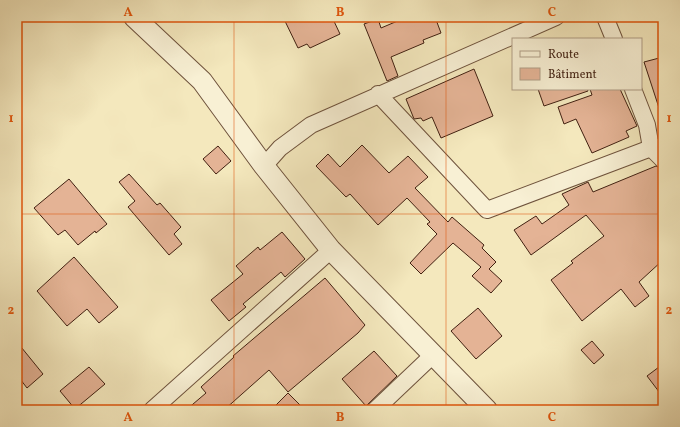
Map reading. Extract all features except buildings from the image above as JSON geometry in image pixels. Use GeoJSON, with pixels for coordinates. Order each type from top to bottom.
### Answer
{"type":"FeatureCollection","features":[{"type":"Feature","properties":{"kind":"street"},"geometry":{"type":"LineString","coordinates":[[264,166],[280,148],[311,125],[378,94],[556,17]]}},
{"type":"Feature","properties":{"kind":"street"},"geometry":{"type":"LineString","coordinates":[[605,17],[614,38]]}},
{"type":"Feature","properties":{"kind":"street"},"geometry":{"type":"LineString","coordinates":[[143,20],[202,81],[264,166],[331,250],[487,410]]}},
{"type":"Feature","properties":{"kind":"street"},"geometry":{"type":"LineString","coordinates":[[633,90],[663,160]]}},
{"type":"Feature","properties":{"kind":"street"},"geometry":{"type":"LineString","coordinates":[[378,94],[487,210],[657,147]]}},
{"type":"Feature","properties":{"kind":"street"},"geometry":{"type":"LineString","coordinates":[[152,410],[331,250]]}},
{"type":"Feature","properties":{"kind":"street"},"geometry":{"type":"LineString","coordinates":[[375,410],[434,354]]}}]}
